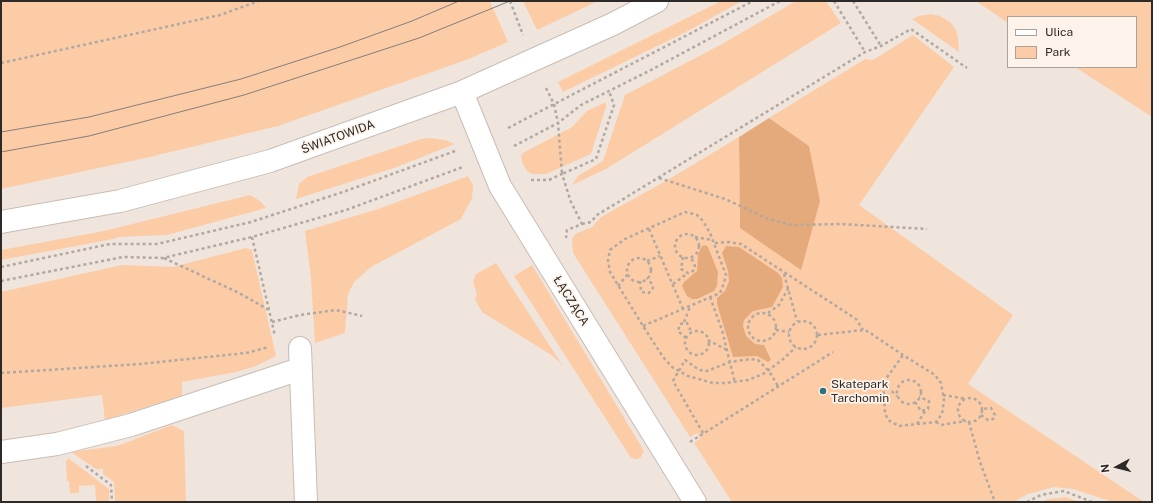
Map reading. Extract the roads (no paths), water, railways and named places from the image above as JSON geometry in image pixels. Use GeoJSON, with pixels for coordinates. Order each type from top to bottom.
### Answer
{"type":"FeatureCollection","features":[{"type":"Feature","properties":{"kind":"street","name":"ŚWIATOWIDA"},"geometry":{"type":"LineString","coordinates":[[1,222],[120,201],[270,161],[462,92],[606,27],[658,1]]}},
{"type":"Feature","properties":{"kind":"street","name":"ŁĄCZĄCA"},"geometry":{"type":"LineString","coordinates":[[462,92],[486,148],[500,186],[695,502]]}},
{"type":"Feature","properties":{"kind":"street"},"geometry":{"type":"LineString","coordinates":[[1,452],[57,444],[132,425],[256,384],[294,364],[306,502]]}},
{"type":"Feature","properties":{"kind":"tram line"},"geometry":{"type":"LineString","coordinates":[[1,132],[89,117],[241,79],[340,47],[412,21],[459,1]]}},
{"type":"Feature","properties":{"kind":"tram line"},"geometry":{"type":"LineString","coordinates":[[1,152],[89,136],[244,95],[419,38],[510,1]]}},
{"type":"Feature","properties":{"kind":"place","name":"Skatepark Tarchomin"},"geometry":{"type":"Point","coordinates":[823,391]}}]}
